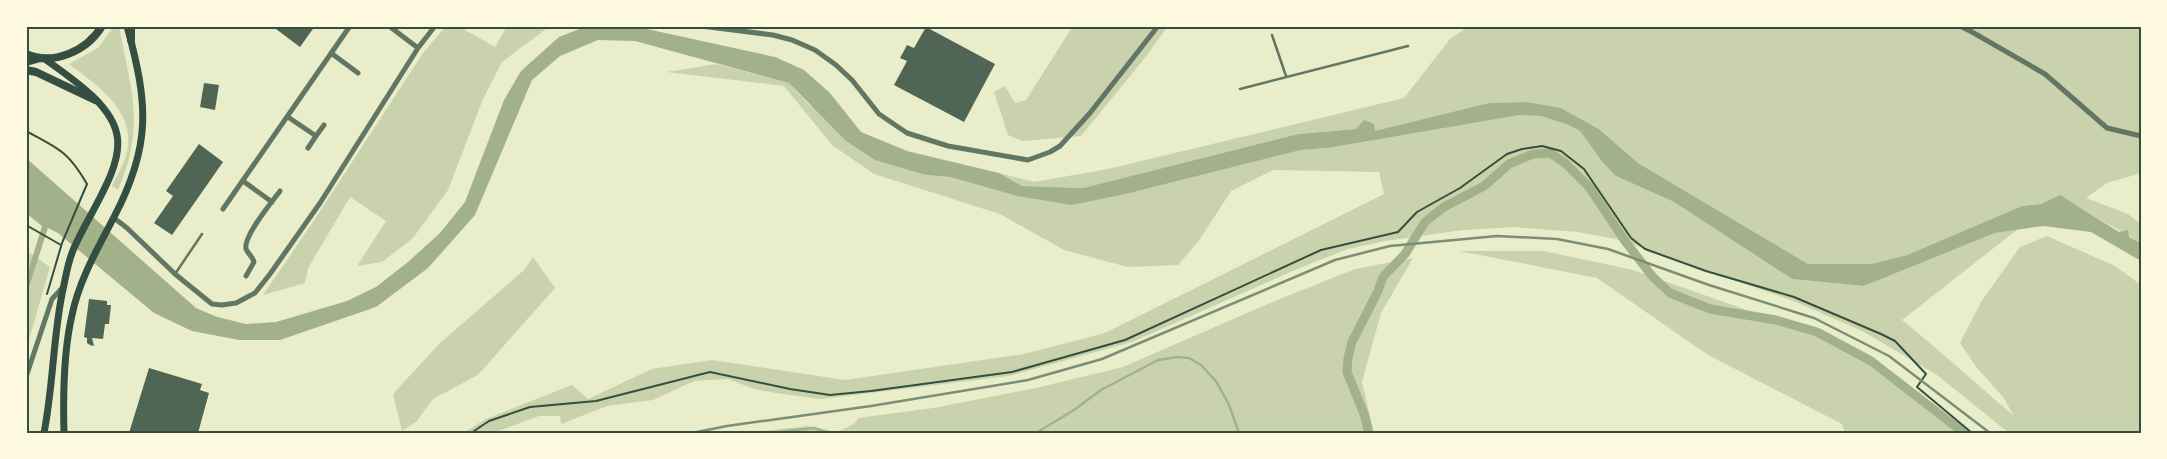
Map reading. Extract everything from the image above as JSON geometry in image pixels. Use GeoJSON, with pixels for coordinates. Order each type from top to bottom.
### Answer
{"type":"FeatureCollection","features":[{"type":"Feature","properties":{"kind":"main road"},"geometry":{"type":"LineString","coordinates":[[26,62],[68,54],[91,41],[102,26]]}},
{"type":"Feature","properties":{"kind":"main road"},"geometry":{"type":"LineString","coordinates":[[64,433],[65,390],[72,315],[91,262],[107,228],[114,218],[138,160],[144,125],[143,92],[127,26]]}},
{"type":"Feature","properties":{"kind":"main road"},"geometry":{"type":"LineString","coordinates":[[131,26],[131,40]]}},
{"type":"Feature","properties":{"kind":"main road"},"geometry":{"type":"LineString","coordinates":[[26,54],[41,59],[81,86],[112,122],[118,142],[118,152],[110,176],[71,254],[58,317],[44,433]]}},
{"type":"Feature","properties":{"kind":"main road"},"geometry":{"type":"LineString","coordinates":[[26,70],[36,72],[95,100]]}},
{"type":"Feature","properties":{"kind":"street"},"geometry":{"type":"LineString","coordinates":[[223,209],[350,26]]}},
{"type":"Feature","properties":{"kind":"street"},"geometry":{"type":"LineString","coordinates":[[389,26],[418,48]]}},
{"type":"Feature","properties":{"kind":"street"},"geometry":{"type":"LineString","coordinates":[[114,218],[175,274],[212,304],[236,303],[255,293],[320,202],[418,48],[435,26]]}},
{"type":"Feature","properties":{"kind":"street"},"geometry":{"type":"LineString","coordinates":[[701,26],[773,35],[792,40],[815,50],[836,65],[852,80],[879,114],[907,133],[948,146],[1028,160],[1060,146],[1090,113],[1158,26]]}},
{"type":"Feature","properties":{"kind":"street"},"geometry":{"type":"LineString","coordinates":[[1960,26],[2045,74],[2107,128],[2141,136]]}},
{"type":"Feature","properties":{"kind":"street"},"geometry":{"type":"LineString","coordinates":[[331,53],[358,73]]}},
{"type":"Feature","properties":{"kind":"street"},"geometry":{"type":"LineString","coordinates":[[288,117],[316,136]]}},
{"type":"Feature","properties":{"kind":"street"},"geometry":{"type":"LineString","coordinates":[[308,148],[324,126]]}},
{"type":"Feature","properties":{"kind":"street"},"geometry":{"type":"LineString","coordinates":[[244,181],[272,202]]}},
{"type":"Feature","properties":{"kind":"street"},"geometry":{"type":"LineString","coordinates":[[246,276],[254,262],[247,251],[246,242],[280,191]]}},
{"type":"Feature","properties":{"kind":"street"},"geometry":{"type":"LineString","coordinates":[[26,377],[52,299],[64,286]]}},
{"type":"Feature","properties":{"kind":"lane"},"geometry":{"type":"LineString","coordinates":[[1272,34],[1286,76]]}},
{"type":"Feature","properties":{"kind":"lane"},"geometry":{"type":"LineString","coordinates":[[1240,89],[1408,46]]}},
{"type":"Feature","properties":{"kind":"lane"},"geometry":{"type":"LineString","coordinates":[[175,274],[202,234]]}},
{"type":"Feature","properties":{"kind":"path"},"geometry":{"type":"LineString","coordinates":[[26,131],[65,153],[74,163],[87,184],[61,246],[26,225]]}},
{"type":"Feature","properties":{"kind":"path"},"geometry":{"type":"LineString","coordinates":[[471,433],[489,421],[530,407],[596,400],[710,372],[790,389],[830,395],[871,392],[1012,372],[1125,340],[1321,250],[1398,232],[1417,212],[1460,188],[1506,154],[1522,148],[1542,146],[1561,151],[1584,169],[1631,238],[1645,249],[1706,271],[1794,297],[1895,341],[1926,374],[1917,387],[1972,433]]}},
{"type":"Feature","properties":{"kind":"shaded area"},"geometry":{"type":"Polygon","coordinates":[[[114,26],[119,26],[134,108],[132,146],[127,167],[118,190],[112,186],[123,165],[127,152],[128,137],[126,124],[112,101],[92,81],[69,64],[98,48],[114,26]]]}},
{"type":"Feature","properties":{"kind":"shaded area"},"geometry":{"type":"Polygon","coordinates":[[[446,26],[458,26],[495,47],[507,26],[550,26],[502,62],[483,99],[448,190],[413,238],[382,262],[357,266],[386,221],[350,197],[308,268],[305,283],[263,295],[423,53],[446,26]]]}},
{"type":"Feature","properties":{"kind":"shaded area"},"geometry":{"type":"Polygon","coordinates":[[[587,26],[633,26],[775,57],[804,70],[830,93],[861,132],[907,151],[999,173],[1022,186],[1083,188],[1298,134],[1356,129],[1364,120],[1374,124],[1375,131],[1489,103],[1527,102],[1561,108],[1599,129],[1638,163],[1808,264],[1871,264],[1907,255],[2022,206],[2041,204],[2060,195],[2119,232],[2128,230],[2129,237],[2141,243],[2141,261],[2091,232],[2043,226],[1995,233],[1864,286],[1792,279],[1674,202],[1616,176],[1603,163],[1580,131],[1566,124],[1540,116],[1520,115],[1328,148],[1301,150],[1130,193],[1072,205],[1017,196],[950,177],[926,175],[875,160],[846,141],[789,83],[635,41],[598,40],[560,56],[532,80],[475,215],[428,268],[376,307],[280,340],[239,340],[192,331],[154,313],[58,233],[48,228],[26,296],[26,278],[42,226],[26,213],[26,158],[196,308],[217,317],[246,324],[276,322],[347,301],[376,287],[408,262],[440,233],[465,202],[504,100],[521,71],[559,37],[587,26]]]}},
{"type":"Feature","properties":{"kind":"shaded area"},"geometry":{"type":"Polygon","coordinates":[[[1073,26],[1168,26],[1144,59],[1081,136],[1022,141],[1008,135],[994,92],[1005,86],[1015,103],[1026,100],[1073,26]]]}},
{"type":"Feature","properties":{"kind":"shaded area"},"geometry":{"type":"Polygon","coordinates":[[[1469,26],[2141,26],[2141,173],[2107,183],[2086,198],[2128,214],[2141,224],[2141,243],[2060,196],[2041,204],[2022,206],[1907,255],[1871,264],[1808,264],[1638,163],[1599,129],[1561,108],[1527,102],[1489,103],[1375,132],[1356,129],[1298,134],[1083,188],[1022,186],[999,173],[1034,182],[1108,169],[1404,98],[1450,39],[1469,26]]]}},
{"type":"Feature","properties":{"kind":"shaded area"},"geometry":{"type":"Polygon","coordinates":[[[716,64],[789,83],[809,105],[926,175],[950,177],[1017,196],[1130,193],[1301,150],[1328,148],[1520,115],[1540,116],[1566,124],[1580,131],[1603,163],[1616,176],[1674,202],[1792,279],[1864,286],[1995,233],[2018,229],[1902,320],[2013,415],[2004,398],[1977,368],[1960,343],[1981,302],[2020,247],[2047,236],[2115,266],[2141,285],[2141,433],[2009,433],[1937,375],[1864,332],[1796,302],[1621,240],[1577,232],[1514,227],[1463,230],[1385,241],[1348,249],[1302,267],[1132,342],[1009,376],[821,399],[754,389],[728,379],[694,381],[653,400],[607,406],[561,424],[560,416],[539,416],[493,433],[463,433],[486,419],[572,385],[588,399],[652,369],[712,360],[845,380],[1024,354],[1105,333],[1384,194],[1379,172],[1273,170],[1231,191],[1200,239],[1178,265],[1128,267],[1064,250],[1000,214],[874,174],[832,145],[784,86],[667,72],[716,64]]]}},
{"type":"Feature","properties":{"kind":"shaded area"},"geometry":{"type":"Polygon","coordinates":[[[27,251],[50,267],[26,350],[26,255],[27,251]]]}},
{"type":"Feature","properties":{"kind":"shaded area"},"geometry":{"type":"Polygon","coordinates":[[[1459,251],[1544,251],[1633,270],[1826,338],[1888,371],[1971,433],[1845,433],[1842,424],[1708,355],[1597,278],[1459,251]]]}},
{"type":"Feature","properties":{"kind":"shaded area"},"geometry":{"type":"Polygon","coordinates":[[[533,257],[555,288],[478,375],[433,399],[416,422],[402,431],[393,394],[439,344],[524,270],[533,257]]]}},
{"type":"Feature","properties":{"kind":"shaded area"},"geometry":{"type":"Polygon","coordinates":[[[1413,258],[1381,313],[1362,382],[1374,433],[836,433],[855,423],[858,418],[933,408],[1036,388],[1123,367],[1270,303],[1355,269],[1413,258]]]}},
{"type":"Feature","properties":{"kind":"shaded area"},"geometry":{"type":"Polygon","coordinates":[[[808,426],[835,433],[744,433],[808,426]]]}},
{"type":"Feature","properties":{"kind":"building"},"geometry":{"type":"Polygon","coordinates":[[[272,26],[315,26],[300,47],[272,26]]]}},
{"type":"Feature","properties":{"kind":"building"},"geometry":{"type":"Polygon","coordinates":[[[926,27],[995,64],[964,122],[894,85],[907,61],[900,58],[907,45],[914,48],[926,27]]]}},
{"type":"Feature","properties":{"kind":"building"},"geometry":{"type":"Polygon","coordinates":[[[204,83],[219,85],[215,110],[200,107],[204,83]]]}},
{"type":"Feature","properties":{"kind":"building"},"geometry":{"type":"Polygon","coordinates":[[[199,144],[223,162],[172,235],[154,223],[173,196],[166,191],[199,144]]]}},
{"type":"Feature","properties":{"kind":"building"},"geometry":{"type":"Polygon","coordinates":[[[89,299],[107,301],[107,305],[111,305],[109,324],[105,324],[103,339],[92,338],[94,346],[87,343],[87,338],[84,337],[89,299]]]}},
{"type":"Feature","properties":{"kind":"building"},"geometry":{"type":"Polygon","coordinates":[[[149,368],[202,384],[200,390],[209,393],[198,433],[129,433],[149,368]]]}},
{"type":"Feature","properties":{"kind":"waterway"},"geometry":{"type":"LineString","coordinates":[[1369,433],[1364,414],[1347,372],[1348,358],[1352,342],[1378,291],[1383,277],[1405,254],[1425,222],[1444,207],[1484,186],[1509,164],[1533,154],[1550,153],[1565,163],[1589,187],[1625,241],[1652,276],[1670,293],[1710,309],[1776,320],[1817,332],[1871,361],[1964,433]]}},
{"type":"Feature","properties":{"kind":"waterway"},"geometry":{"type":"LineString","coordinates":[[1036,433],[1074,410],[1101,390],[1158,360],[1177,357],[1189,358],[1201,365],[1216,381],[1229,405],[1239,433]]}},
{"type":"Feature","properties":{"kind":"waterway"},"geometry":{"type":"LineString","coordinates":[[769,433],[814,428],[828,433]]}},
{"type":"Feature","properties":{"kind":"railway"},"geometry":{"type":"LineString","coordinates":[[692,433],[1028,380],[1102,359],[1335,260],[1390,246],[1497,236],[1557,239],[1608,249],[1709,285],[1814,318],[1889,356],[1990,433]]}}]}
